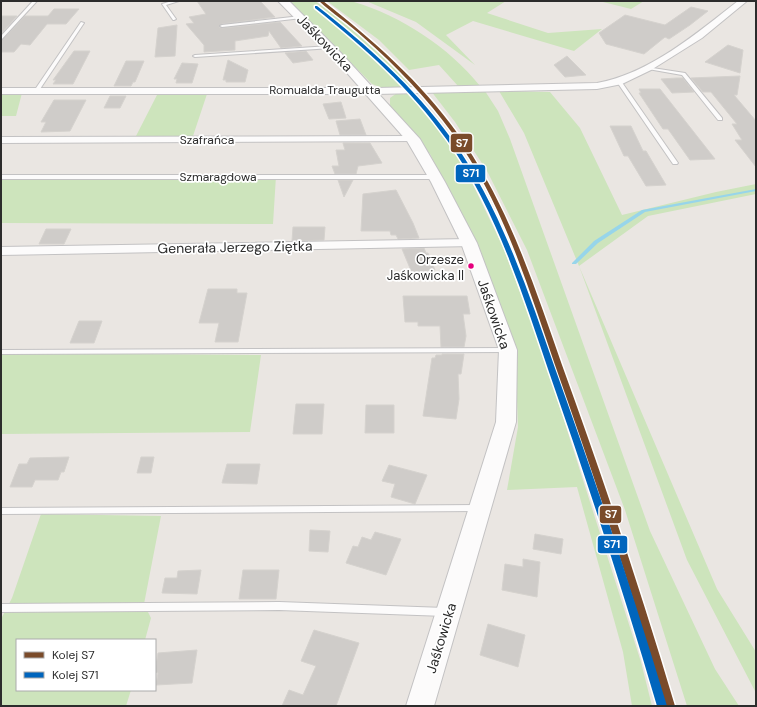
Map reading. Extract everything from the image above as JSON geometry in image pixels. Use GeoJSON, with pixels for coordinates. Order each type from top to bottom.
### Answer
{"type":"FeatureCollection","features":[{"type":"Feature","properties":{"kind":"street","name":"Jaśkowicka"},"geometry":{"type":"LineString","coordinates":[[283,1],[330,47],[370,90],[412,139],[435,177],[468,243],[508,350],[506,422],[420,706]]}},
{"type":"Feature","properties":{"kind":"street","name":"Romualda Traugutta"},"geometry":{"type":"LineString","coordinates":[[1,91],[572,88],[619,82],[648,68],[699,36],[743,1]]}},
{"type":"Feature","properties":{"kind":"street","name":"Szafrańca"},"geometry":{"type":"LineString","coordinates":[[1,140],[412,139]]}},
{"type":"Feature","properties":{"kind":"street","name":"Generała Jerzego Ziętka"},"geometry":{"type":"LineString","coordinates":[[1,251],[468,243]]}},
{"type":"Feature","properties":{"kind":"lane"},"geometry":{"type":"LineString","coordinates":[[1,39],[35,1]]}},
{"type":"Feature","properties":{"kind":"lane"},"geometry":{"type":"LineString","coordinates":[[174,19],[164,4],[177,1]]}},
{"type":"Feature","properties":{"kind":"lane"},"geometry":{"type":"LineString","coordinates":[[222,26],[301,17]]}},
{"type":"Feature","properties":{"kind":"lane"},"geometry":{"type":"LineString","coordinates":[[36,91],[82,23]]}},
{"type":"Feature","properties":{"kind":"lane"},"geometry":{"type":"LineString","coordinates":[[195,56],[330,47]]}},
{"type":"Feature","properties":{"kind":"lane"},"geometry":{"type":"LineString","coordinates":[[648,68],[683,74],[720,119]]}},
{"type":"Feature","properties":{"kind":"lane"},"geometry":{"type":"LineString","coordinates":[[619,82],[675,163]]}},
{"type":"Feature","properties":{"kind":"lane","name":"Szmaragdowa"},"geometry":{"type":"LineString","coordinates":[[1,177],[435,177]]}},
{"type":"Feature","properties":{"kind":"lane"},"geometry":{"type":"LineString","coordinates":[[1,352],[508,350]]}},
{"type":"Feature","properties":{"kind":"lane"},"geometry":{"type":"LineString","coordinates":[[1,511],[480,508]]}},
{"type":"Feature","properties":{"kind":"lane"},"geometry":{"type":"LineString","coordinates":[[1,608],[279,606],[449,612]]}},
{"type":"Feature","properties":{"kind":"green space"},"geometry":{"type":"Polygon","coordinates":[[[289,1],[315,1],[346,23],[382,54],[411,87],[380,87],[372,84],[289,1]]]}},
{"type":"Feature","properties":{"kind":"green space"},"geometry":{"type":"Polygon","coordinates":[[[327,1],[354,2],[372,8],[406,24],[454,58],[480,86],[458,86],[439,65],[409,70],[379,40],[327,1]]]}},
{"type":"Feature","properties":{"kind":"green space"},"geometry":{"type":"Polygon","coordinates":[[[366,1],[506,1],[487,13],[548,33],[602,29],[574,51],[473,21],[446,35],[475,65],[416,22],[366,1]]]}},
{"type":"Feature","properties":{"kind":"green space"},"geometry":{"type":"Polygon","coordinates":[[[599,1],[644,1],[631,9],[599,1]]]}},
{"type":"Feature","properties":{"kind":"green space"},"geometry":{"type":"Polygon","coordinates":[[[431,91],[485,91],[498,111],[510,139],[650,531],[715,669],[739,706],[687,706],[625,510],[527,250],[487,171],[455,122],[431,91]]]}},
{"type":"Feature","properties":{"kind":"green space"},"geometry":{"type":"Polygon","coordinates":[[[499,91],[550,92],[580,128],[622,215],[716,192],[756,184],[756,194],[648,216],[579,266],[524,133],[499,91]]]}},
{"type":"Feature","properties":{"kind":"green space"},"geometry":{"type":"Polygon","coordinates":[[[412,92],[430,115],[465,168],[503,247],[539,342],[641,662],[652,706],[632,706],[623,652],[577,487],[507,490],[518,427],[515,350],[476,245],[430,154],[390,106],[390,98],[397,93],[412,92]]]}},
{"type":"Feature","properties":{"kind":"green space"},"geometry":{"type":"Polygon","coordinates":[[[1,93],[22,93],[16,116],[1,116],[1,93]]]}},
{"type":"Feature","properties":{"kind":"green space"},"geometry":{"type":"Polygon","coordinates":[[[207,94],[193,136],[136,136],[157,95],[207,94]]]}},
{"type":"Feature","properties":{"kind":"green space"},"geometry":{"type":"Polygon","coordinates":[[[1,176],[276,176],[273,224],[1,223],[1,176]]]}},
{"type":"Feature","properties":{"kind":"green space"},"geometry":{"type":"Polygon","coordinates":[[[579,266],[717,589],[756,652],[756,693],[687,560],[579,266]]]}},
{"type":"Feature","properties":{"kind":"green space"},"geometry":{"type":"Polygon","coordinates":[[[1,353],[261,355],[250,432],[1,434],[1,353]]]}},
{"type":"Feature","properties":{"kind":"green space"},"geometry":{"type":"Polygon","coordinates":[[[41,514],[161,516],[144,604],[151,618],[145,639],[16,639],[16,691],[131,691],[126,706],[1,706],[1,619],[12,598],[41,514]]]}},
{"type":"Feature","properties":{"kind":"building"},"geometry":{"type":"Polygon","coordinates":[[[197,1],[260,1],[275,17],[222,24],[219,27],[222,28],[280,22],[302,46],[281,48],[269,31],[268,36],[235,41],[235,50],[204,52],[204,45],[186,24],[194,23],[189,17],[206,14],[197,1]]]}},
{"type":"Feature","properties":{"kind":"building"},"geometry":{"type":"Polygon","coordinates":[[[691,7],[708,11],[669,39],[665,37],[644,54],[606,44],[599,33],[625,15],[665,25],[691,7]]]}},
{"type":"Feature","properties":{"kind":"building"},"geometry":{"type":"Polygon","coordinates":[[[54,9],[79,9],[66,24],[47,24],[30,45],[21,44],[14,52],[1,52],[1,41],[25,16],[48,16],[54,9]]]}},
{"type":"Feature","properties":{"kind":"building"},"geometry":{"type":"Polygon","coordinates":[[[1,16],[17,16],[1,34],[1,16]]]}},
{"type":"Feature","properties":{"kind":"building"},"geometry":{"type":"Polygon","coordinates":[[[177,25],[175,56],[155,57],[158,28],[177,25]]]}},
{"type":"Feature","properties":{"kind":"building"},"geometry":{"type":"Polygon","coordinates":[[[728,45],[743,50],[740,73],[705,62],[728,45]]]}},
{"type":"Feature","properties":{"kind":"building"},"geometry":{"type":"Polygon","coordinates":[[[74,51],[90,51],[73,84],[53,84],[56,80],[53,80],[74,51]]]}},
{"type":"Feature","properties":{"kind":"building"},"geometry":{"type":"Polygon","coordinates":[[[306,51],[313,60],[293,63],[285,53],[306,51]]]}},
{"type":"Feature","properties":{"kind":"building"},"geometry":{"type":"Polygon","coordinates":[[[567,56],[586,75],[565,77],[554,65],[567,56]]]}},
{"type":"Feature","properties":{"kind":"building"},"geometry":{"type":"Polygon","coordinates":[[[228,60],[248,70],[245,82],[226,82],[226,80],[223,80],[228,60]]]}},
{"type":"Feature","properties":{"kind":"building"},"geometry":{"type":"Polygon","coordinates":[[[126,61],[144,61],[135,82],[133,82],[131,86],[114,86],[126,61]]]}},
{"type":"Feature","properties":{"kind":"building"},"geometry":{"type":"Polygon","coordinates":[[[182,63],[198,64],[192,83],[176,83],[177,79],[174,79],[182,63]]]}},
{"type":"Feature","properties":{"kind":"building"},"geometry":{"type":"Polygon","coordinates":[[[740,76],[737,95],[734,95],[756,121],[756,167],[735,140],[742,140],[732,124],[737,124],[711,92],[703,92],[691,78],[740,76]]]}},
{"type":"Feature","properties":{"kind":"building"},"geometry":{"type":"Polygon","coordinates":[[[683,78],[694,92],[672,93],[661,79],[683,78]]]}},
{"type":"Feature","properties":{"kind":"building"},"geometry":{"type":"Polygon","coordinates":[[[639,89],[660,89],[715,159],[690,160],[668,129],[663,129],[639,93],[641,93],[639,89]]]}},
{"type":"Feature","properties":{"kind":"building"},"geometry":{"type":"Polygon","coordinates":[[[110,96],[126,96],[120,108],[104,108],[110,96]]]}},
{"type":"Feature","properties":{"kind":"building"},"geometry":{"type":"Polygon","coordinates":[[[54,100],[86,100],[70,131],[41,132],[46,122],[41,122],[54,100]]]}},
{"type":"Feature","properties":{"kind":"building"},"geometry":{"type":"Polygon","coordinates":[[[341,102],[346,118],[329,119],[323,104],[341,102]]]}},
{"type":"Feature","properties":{"kind":"building"},"geometry":{"type":"Polygon","coordinates":[[[360,119],[366,135],[340,135],[336,121],[360,119]]]}},
{"type":"Feature","properties":{"kind":"building"},"geometry":{"type":"Polygon","coordinates":[[[610,126],[631,126],[643,151],[646,151],[666,185],[646,186],[628,156],[624,156],[610,126]]]}},
{"type":"Feature","properties":{"kind":"building"},"geometry":{"type":"Polygon","coordinates":[[[343,143],[370,143],[382,163],[358,166],[356,174],[335,174],[332,166],[339,166],[336,150],[345,150],[343,143]]]}},
{"type":"Feature","properties":{"kind":"building"},"geometry":{"type":"Polygon","coordinates":[[[338,180],[353,180],[344,197],[338,180]]]}},
{"type":"Feature","properties":{"kind":"building"},"geometry":{"type":"Polygon","coordinates":[[[396,190],[419,238],[398,239],[396,235],[391,235],[390,231],[361,231],[363,194],[396,190]]]}},
{"type":"Feature","properties":{"kind":"building"},"geometry":{"type":"Polygon","coordinates":[[[293,227],[325,227],[324,240],[292,241],[293,227]]]}},
{"type":"Feature","properties":{"kind":"building"},"geometry":{"type":"Polygon","coordinates":[[[46,229],[71,229],[64,244],[39,244],[46,229]]]}},
{"type":"Feature","properties":{"kind":"building"},"geometry":{"type":"Polygon","coordinates":[[[424,248],[426,253],[428,253],[435,270],[412,273],[402,249],[424,248]]]}},
{"type":"Feature","properties":{"kind":"building"},"geometry":{"type":"Polygon","coordinates":[[[208,289],[237,289],[237,293],[247,293],[238,342],[215,342],[219,323],[199,323],[208,289]]]}},
{"type":"Feature","properties":{"kind":"building"},"geometry":{"type":"Polygon","coordinates":[[[403,296],[467,296],[470,314],[463,314],[466,336],[464,347],[441,347],[440,326],[418,326],[418,322],[405,322],[403,296]]]}},
{"type":"Feature","properties":{"kind":"building"},"geometry":{"type":"Polygon","coordinates":[[[79,321],[102,321],[94,343],[70,343],[79,321]]]}},
{"type":"Feature","properties":{"kind":"building"},"geometry":{"type":"Polygon","coordinates":[[[464,354],[461,374],[458,374],[459,399],[456,419],[423,416],[432,358],[435,358],[436,355],[464,354]]]}},
{"type":"Feature","properties":{"kind":"building"},"geometry":{"type":"Polygon","coordinates":[[[296,404],[324,404],[322,434],[293,434],[296,404]]]}},
{"type":"Feature","properties":{"kind":"building"},"geometry":{"type":"Polygon","coordinates":[[[366,405],[394,405],[394,433],[365,433],[366,405]]]}},
{"type":"Feature","properties":{"kind":"building"},"geometry":{"type":"Polygon","coordinates":[[[69,457],[64,472],[61,472],[58,480],[35,480],[32,487],[10,487],[19,464],[27,464],[30,458],[69,457]]]}},
{"type":"Feature","properties":{"kind":"building"},"geometry":{"type":"Polygon","coordinates":[[[141,457],[154,457],[151,473],[137,473],[141,457]]]}},
{"type":"Feature","properties":{"kind":"building"},"geometry":{"type":"Polygon","coordinates":[[[227,464],[260,464],[257,484],[222,483],[227,464]]]}},
{"type":"Feature","properties":{"kind":"building"},"geometry":{"type":"Polygon","coordinates":[[[389,465],[427,475],[415,504],[391,497],[395,484],[382,481],[389,465]]]}},
{"type":"Feature","properties":{"kind":"building"},"geometry":{"type":"Polygon","coordinates":[[[310,530],[330,531],[328,552],[309,551],[310,530]]]}},
{"type":"Feature","properties":{"kind":"building"},"geometry":{"type":"Polygon","coordinates":[[[375,532],[401,539],[386,575],[346,563],[353,546],[358,547],[362,537],[371,540],[375,532]]]}},
{"type":"Feature","properties":{"kind":"building"},"geometry":{"type":"Polygon","coordinates":[[[535,534],[563,539],[561,554],[533,549],[535,534]]]}},
{"type":"Feature","properties":{"kind":"building"},"geometry":{"type":"Polygon","coordinates":[[[523,559],[540,562],[537,597],[502,590],[505,564],[523,567],[523,559]]]}},
{"type":"Feature","properties":{"kind":"building"},"geometry":{"type":"Polygon","coordinates":[[[201,570],[197,594],[162,593],[165,578],[177,578],[178,571],[201,570]]]}},
{"type":"Feature","properties":{"kind":"building"},"geometry":{"type":"Polygon","coordinates":[[[243,570],[279,570],[276,599],[239,599],[243,570]]]}},
{"type":"Feature","properties":{"kind":"building"},"geometry":{"type":"Polygon","coordinates":[[[488,624],[525,635],[518,667],[480,655],[488,624]]]}},
{"type":"Feature","properties":{"kind":"building"},"geometry":{"type":"Polygon","coordinates":[[[314,630],[359,643],[336,706],[282,706],[289,690],[303,695],[316,666],[301,661],[314,630]]]}},
{"type":"Feature","properties":{"kind":"building"},"geometry":{"type":"Polygon","coordinates":[[[197,650],[192,683],[156,685],[158,673],[156,672],[156,666],[158,653],[197,650]]]}},
{"type":"Feature","properties":{"kind":"waterway"},"geometry":{"type":"LineString","coordinates":[[574,263],[596,242],[644,211],[756,190]]}},
{"type":"Feature","properties":{"kind":"rail line","name":"S7"},"geometry":{"type":"LineString","coordinates":[[321,1],[384,53],[422,92],[456,134],[485,181],[498,207],[521,258],[589,449],[631,577],[670,706]]}},
{"type":"Feature","properties":{"kind":"rail line","name":"S71"},"geometry":{"type":"LineString","coordinates":[[316,7],[378,59],[416,98],[433,118],[464,162],[491,212],[514,264],[582,455],[624,580],[662,706]]}},
{"type":"Feature","properties":{"kind":"place","name":"Orzesze Jaśkowicka II"},"geometry":{"type":"Point","coordinates":[471,266]}}]}
